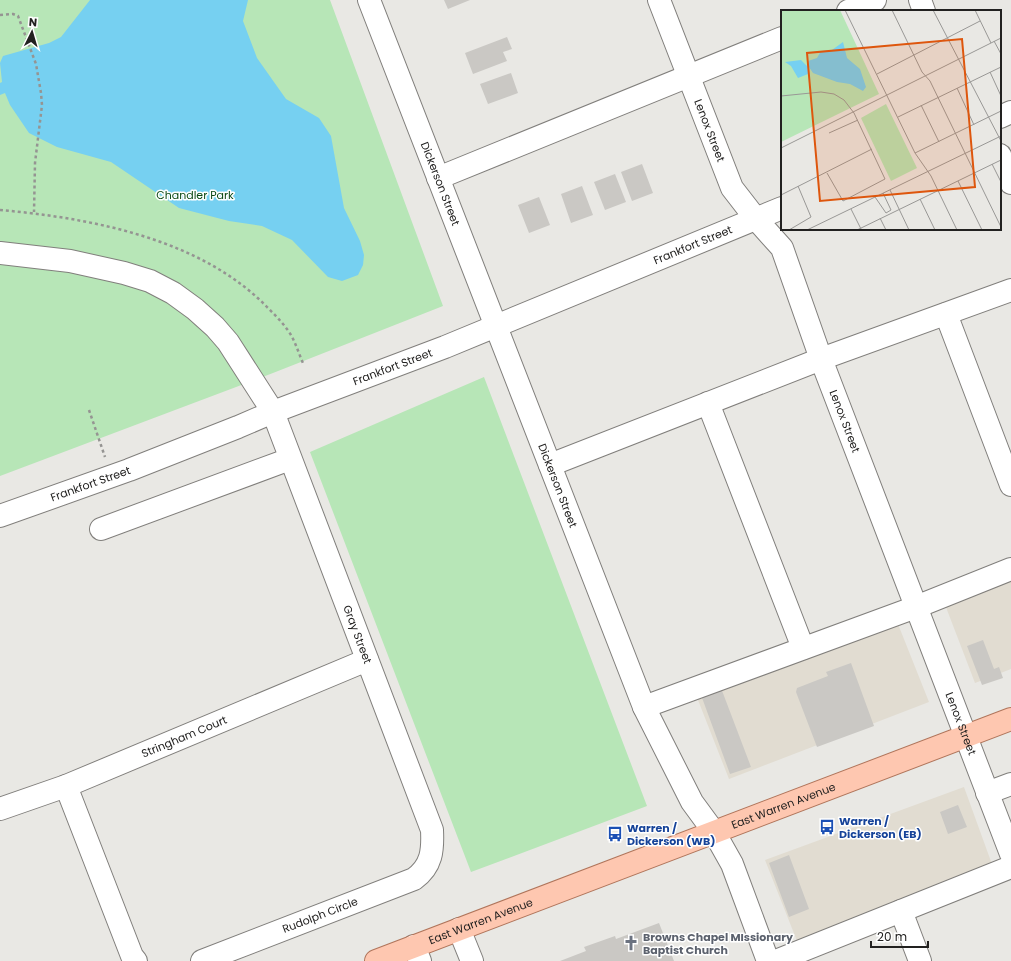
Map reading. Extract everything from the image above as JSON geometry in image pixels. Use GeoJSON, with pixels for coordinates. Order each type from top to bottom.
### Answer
{"type":"FeatureCollection","features":[{"type":"Feature","properties":{"kind":"main road","name":"East Warren Avenue"},"geometry":{"type":"LineString","coordinates":[[376,961],[417,954],[460,929],[966,736],[1010,721]]}},
{"type":"Feature","properties":{"kind":"street","name":"Dickerson Street"},"geometry":{"type":"LineString","coordinates":[[369,0],[644,707],[692,802],[714,832],[732,864],[768,961]]}},
{"type":"Feature","properties":{"kind":"street","name":"Lenox Street"},"geometry":{"type":"LineString","coordinates":[[659,0],[732,188],[756,219],[782,248],[821,359],[1011,854]]}},
{"type":"Feature","properties":{"kind":"street"},"geometry":{"type":"LineString","coordinates":[[850,10],[875,0]]}},
{"type":"Feature","properties":{"kind":"street"},"geometry":{"type":"LineString","coordinates":[[920,0],[924,10]]}},
{"type":"Feature","properties":{"kind":"street"},"geometry":{"type":"LineString","coordinates":[[438,178],[781,38]]}},
{"type":"Feature","properties":{"kind":"street"},"geometry":{"type":"LineString","coordinates":[[1001,117],[1011,112]]}},
{"type":"Feature","properties":{"kind":"street"},"geometry":{"type":"LineString","coordinates":[[1001,158],[1011,183]]}},
{"type":"Feature","properties":{"kind":"street","name":"Frankfort Street"},"geometry":{"type":"LineString","coordinates":[[0,516],[129,470],[272,412],[445,347],[781,208]]}},
{"type":"Feature","properties":{"kind":"street"},"geometry":{"type":"LineString","coordinates":[[0,253],[70,262],[124,273],[150,282],[174,293],[215,327],[228,342],[272,412]]}},
{"type":"Feature","properties":{"kind":"street"},"geometry":{"type":"LineString","coordinates":[[550,465],[821,359],[1011,290]]}},
{"type":"Feature","properties":{"kind":"street"},"geometry":{"type":"LineString","coordinates":[[946,314],[1011,485]]}},
{"type":"Feature","properties":{"kind":"street"},"geometry":{"type":"LineString","coordinates":[[708,403],[803,648]]}},
{"type":"Feature","properties":{"kind":"street","name":"Gray Street"},"geometry":{"type":"LineString","coordinates":[[272,412],[432,830],[431,859]]}},
{"type":"Feature","properties":{"kind":"street"},"geometry":{"type":"LineString","coordinates":[[101,529],[290,458]]}},
{"type":"Feature","properties":{"kind":"street"},"geometry":{"type":"LineString","coordinates":[[644,707],[916,607],[1011,569]]}},
{"type":"Feature","properties":{"kind":"street","name":"Stringham Court"},"geometry":{"type":"LineString","coordinates":[[0,809],[66,786],[367,660]]}},
{"type":"Feature","properties":{"kind":"street"},"geometry":{"type":"LineString","coordinates":[[987,792],[1011,784]]}},
{"type":"Feature","properties":{"kind":"street"},"geometry":{"type":"LineString","coordinates":[[66,786],[132,956],[136,961]]}},
{"type":"Feature","properties":{"kind":"street","name":"Rudolph Circle"},"geometry":{"type":"LineString","coordinates":[[202,961],[414,879],[420,875],[431,859]]}},
{"type":"Feature","properties":{"kind":"street"},"geometry":{"type":"LineString","coordinates":[[776,961],[1011,868]]}},
{"type":"Feature","properties":{"kind":"street"},"geometry":{"type":"LineString","coordinates":[[901,911],[920,961]]}},
{"type":"Feature","properties":{"kind":"street"},"geometry":{"type":"LineString","coordinates":[[460,929],[472,961]]}},
{"type":"Feature","properties":{"kind":"path"},"geometry":{"type":"LineString","coordinates":[[0,15],[13,14],[18,16],[36,64],[41,93],[35,163],[34,212]]}},
{"type":"Feature","properties":{"kind":"path"},"geometry":{"type":"LineString","coordinates":[[0,210],[34,212],[80,220],[134,233],[192,255],[254,294],[278,318],[291,335],[303,363]]}},
{"type":"Feature","properties":{"kind":"path"},"geometry":{"type":"LineString","coordinates":[[89,410],[105,457]]}},
{"type":"Feature","properties":{"kind":"shaded area"},"geometry":{"type":"Polygon","coordinates":[[[1011,576],[1011,669],[975,683],[944,602],[1011,576]]]}},
{"type":"Feature","properties":{"kind":"shaded area"},"geometry":{"type":"Polygon","coordinates":[[[896,619],[929,702],[729,779],[696,695],[896,619]]]}},
{"type":"Feature","properties":{"kind":"shaded area"},"geometry":{"type":"Polygon","coordinates":[[[964,787],[993,867],[797,941],[765,860],[964,787]]]}},
{"type":"Feature","properties":{"kind":"green space","name":"Chandler Park"},"geometry":{"type":"Polygon","coordinates":[[[0,0],[330,0],[443,306],[273,373],[0,476],[0,0]]]}},
{"type":"Feature","properties":{"kind":"green space"},"geometry":{"type":"Polygon","coordinates":[[[484,377],[647,806],[471,872],[310,452],[484,377]]]}},
{"type":"Feature","properties":{"kind":"water"},"geometry":{"type":"Polygon","coordinates":[[[90,0],[248,0],[243,21],[257,58],[286,99],[319,118],[331,136],[344,208],[360,241],[364,255],[363,265],[358,275],[342,281],[328,277],[292,240],[262,226],[229,221],[179,208],[111,162],[57,147],[29,133],[10,105],[5,93],[0,95],[0,83],[2,82],[0,63],[3,56],[49,43],[61,37],[90,0]]]}},
{"type":"Feature","properties":{"kind":"building"},"geometry":{"type":"Polygon","coordinates":[[[444,0],[470,0],[448,9],[444,0]]]}},
{"type":"Feature","properties":{"kind":"building"},"geometry":{"type":"Polygon","coordinates":[[[507,37],[512,49],[503,52],[507,61],[473,74],[465,53],[507,37]]]}},
{"type":"Feature","properties":{"kind":"building"},"geometry":{"type":"Polygon","coordinates":[[[511,73],[518,93],[488,104],[480,84],[511,73]]]}},
{"type":"Feature","properties":{"kind":"building"},"geometry":{"type":"Polygon","coordinates":[[[642,164],[653,193],[632,201],[621,172],[642,164]]]}},
{"type":"Feature","properties":{"kind":"building"},"geometry":{"type":"Polygon","coordinates":[[[615,174],[626,202],[605,210],[594,182],[615,174]]]}},
{"type":"Feature","properties":{"kind":"building"},"geometry":{"type":"Polygon","coordinates":[[[582,186],[593,215],[571,223],[561,194],[582,186]]]}},
{"type":"Feature","properties":{"kind":"building"},"geometry":{"type":"Polygon","coordinates":[[[539,197],[550,225],[529,233],[518,205],[539,197]]]}},
{"type":"Feature","properties":{"kind":"building"},"geometry":{"type":"Polygon","coordinates":[[[983,640],[994,669],[999,667],[1003,678],[982,685],[967,646],[983,640]]]}},
{"type":"Feature","properties":{"kind":"building"},"geometry":{"type":"Polygon","coordinates":[[[851,663],[874,726],[817,747],[796,692],[797,688],[828,676],[826,672],[851,663]]]}},
{"type":"Feature","properties":{"kind":"building"},"geometry":{"type":"Polygon","coordinates":[[[721,688],[751,767],[730,774],[701,695],[721,688]]]}},
{"type":"Feature","properties":{"kind":"building"},"geometry":{"type":"Polygon","coordinates":[[[958,805],[967,827],[948,834],[940,812],[958,805]]]}},
{"type":"Feature","properties":{"kind":"building"},"geometry":{"type":"Polygon","coordinates":[[[789,855],[809,909],[789,917],[769,863],[789,855]]]}},
{"type":"Feature","properties":{"kind":"building","name":"Browns Chapel MIssionary Baptist Church"},"geometry":{"type":"Polygon","coordinates":[[[659,923],[674,961],[560,961],[586,951],[584,947],[615,936],[616,939],[659,923]]]}},
{"type":"Feature","properties":{"kind":"place","name":"Warren / Dickerson (EB)"},"geometry":{"type":"Point","coordinates":[827,827]}},
{"type":"Feature","properties":{"kind":"place","name":"Warren / Dickerson (WB)"},"geometry":{"type":"Point","coordinates":[615,834]}},
{"type":"Feature","properties":{"kind":"place","name":"Browns Chapel MIssionary Baptist Church"},"geometry":{"type":"Point","coordinates":[631,943]}}]}
